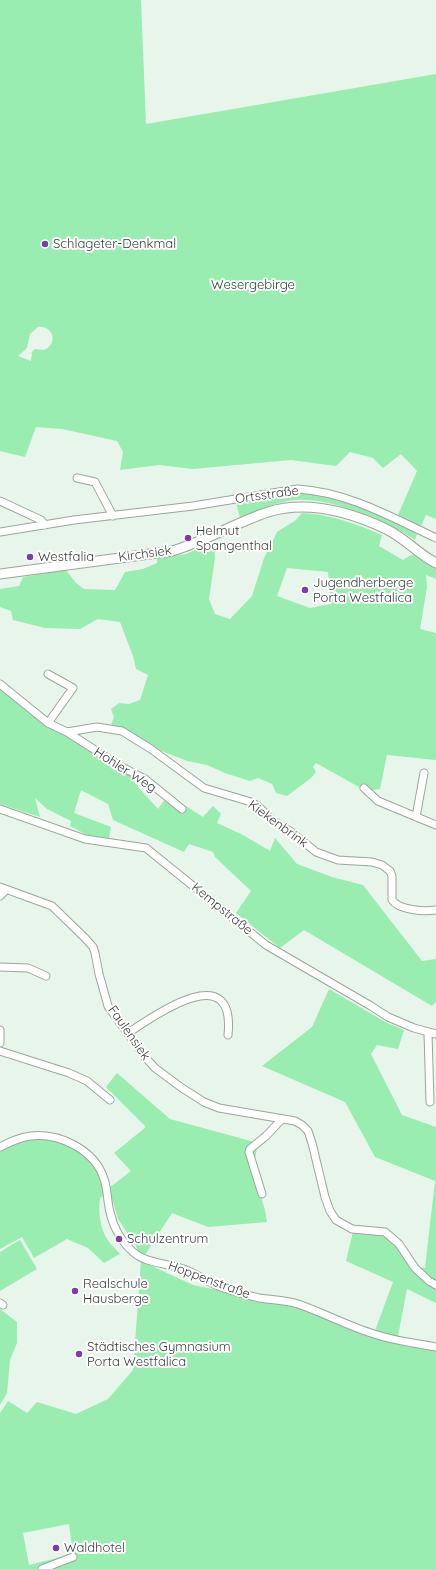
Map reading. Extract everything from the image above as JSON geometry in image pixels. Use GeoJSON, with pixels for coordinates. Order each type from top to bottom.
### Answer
{"type":"FeatureCollection","features":[{"type":"Feature","properties":{"kind":"main road","name":"Kirchsiek"},"geometry":{"type":"LineString","coordinates":[[0,574],[172,550],[198,542],[269,512],[299,506],[331,510],[385,528],[407,541],[436,563]]}},
{"type":"Feature","properties":{"kind":"street"},"geometry":{"type":"LineString","coordinates":[[77,478],[95,482],[113,516]]}},
{"type":"Feature","properties":{"kind":"street","name":"Ortsstraße"},"geometry":{"type":"LineString","coordinates":[[0,532],[193,506],[284,490],[312,490],[330,494],[392,516],[436,538]]}},
{"type":"Feature","properties":{"kind":"street"},"geometry":{"type":"LineString","coordinates":[[0,501],[40,520],[45,525]]}},
{"type":"Feature","properties":{"kind":"street"},"geometry":{"type":"LineString","coordinates":[[48,674],[73,688],[48,722]]}},
{"type":"Feature","properties":{"kind":"street"},"geometry":{"type":"LineString","coordinates":[[0,684],[48,722],[67,732]]}},
{"type":"Feature","properties":{"kind":"street","name":"Kiekenbrink"},"geometry":{"type":"LineString","coordinates":[[67,732],[97,727],[122,731],[151,749],[204,788],[251,802],[258,806],[272,820],[290,830],[316,852],[338,860],[372,862],[386,867],[392,876],[392,900],[398,906],[423,911],[436,910]]}},
{"type":"Feature","properties":{"kind":"street","name":"Hohler Weg"},"geometry":{"type":"LineString","coordinates":[[67,732],[120,766],[145,779],[182,809]]}},
{"type":"Feature","properties":{"kind":"street"},"geometry":{"type":"LineString","coordinates":[[416,817],[424,773]]}},
{"type":"Feature","properties":{"kind":"street"},"geometry":{"type":"LineString","coordinates":[[364,788],[378,801],[436,825]]}},
{"type":"Feature","properties":{"kind":"street","name":"Kempstraße"},"geometry":{"type":"LineString","coordinates":[[0,809],[85,839],[146,848],[266,945],[371,1006],[388,1018],[428,1033],[436,1034]]}},
{"type":"Feature","properties":{"kind":"street"},"geometry":{"type":"LineString","coordinates":[[0,896],[3,888]]}},
{"type":"Feature","properties":{"kind":"street","name":"Faulensiek"},"geometry":{"type":"LineString","coordinates":[[3,888],[52,906],[92,947],[95,953],[108,1006],[154,1068],[204,1102],[219,1108],[295,1121],[302,1125],[308,1131],[325,1197],[330,1211],[336,1220],[352,1228],[385,1232],[398,1244],[415,1268],[429,1281],[436,1285]]}},
{"type":"Feature","properties":{"kind":"street"},"geometry":{"type":"LineString","coordinates":[[0,967],[28,968],[46,976]]}},
{"type":"Feature","properties":{"kind":"street"},"geometry":{"type":"LineString","coordinates":[[128,1033],[164,1009],[195,996],[207,996],[218,998],[226,1009],[230,1022],[228,1035]]}},
{"type":"Feature","properties":{"kind":"street"},"geometry":{"type":"LineString","coordinates":[[0,1030],[0,1043]]}},
{"type":"Feature","properties":{"kind":"street"},"geometry":{"type":"LineString","coordinates":[[428,1033],[430,1102]]}},
{"type":"Feature","properties":{"kind":"street"},"geometry":{"type":"LineString","coordinates":[[0,1051],[69,1072],[87,1081],[110,1100]]}},
{"type":"Feature","properties":{"kind":"street"},"geometry":{"type":"LineString","coordinates":[[262,1194],[249,1152],[250,1149],[266,1136],[282,1119]]}},
{"type":"Feature","properties":{"kind":"street","name":"Hoppenstraße"},"geometry":{"type":"LineString","coordinates":[[0,1146],[15,1140],[32,1136],[54,1137],[70,1143],[86,1153],[98,1166],[104,1178],[110,1212],[114,1225],[123,1240],[132,1251],[140,1257],[187,1270],[222,1288],[259,1298],[296,1304],[373,1334],[436,1347]]}},
{"type":"Feature","properties":{"kind":"street"},"geometry":{"type":"LineString","coordinates":[[42,1569],[73,1557]]}},
{"type":"Feature","properties":{"kind":"green space","name":"Wesergebirge"},"geometry":{"type":"Polygon","coordinates":[[[0,0],[141,0],[146,124],[436,74],[436,519],[426,515],[420,528],[397,517],[417,471],[401,454],[383,468],[373,458],[350,452],[336,466],[291,460],[193,469],[159,465],[120,470],[123,452],[117,441],[62,429],[36,427],[25,457],[0,451],[0,0]],[[38,327],[30,334],[27,348],[18,356],[31,361],[32,352],[35,349],[44,350],[52,344],[53,340],[50,332],[43,327],[38,327]]]}},
{"type":"Feature","properties":{"kind":"green space"},"geometry":{"type":"Polygon","coordinates":[[[306,492],[339,498],[418,531],[415,540],[389,525],[357,511],[324,502],[309,500],[295,500],[280,503],[240,518],[236,502],[265,496],[306,492]]]}},
{"type":"Feature","properties":{"kind":"green space"},"geometry":{"type":"Polygon","coordinates":[[[302,513],[322,515],[353,523],[382,535],[379,546],[403,560],[411,555],[418,554],[436,567],[436,579],[426,575],[427,587],[420,629],[436,633],[436,760],[387,755],[380,789],[366,791],[316,763],[313,767],[316,772],[311,778],[287,796],[276,793],[272,784],[258,778],[250,781],[225,773],[207,765],[187,761],[152,747],[126,730],[111,725],[114,717],[111,709],[119,703],[129,704],[140,700],[148,675],[136,669],[133,656],[120,622],[98,619],[80,629],[45,628],[13,620],[11,611],[0,607],[0,589],[19,586],[23,577],[66,570],[76,583],[84,589],[115,590],[125,572],[143,569],[157,563],[157,558],[186,554],[214,542],[215,558],[209,599],[215,614],[230,619],[252,596],[264,558],[277,532],[296,520],[302,513]],[[287,568],[277,596],[310,608],[331,604],[328,572],[287,568]]]}},
{"type":"Feature","properties":{"kind":"green space"},"geometry":{"type":"Polygon","coordinates":[[[0,688],[128,773],[158,809],[166,798],[182,811],[186,806],[203,817],[213,806],[221,814],[217,823],[243,835],[270,851],[275,838],[297,864],[332,877],[363,885],[422,961],[436,959],[436,1002],[432,1006],[304,930],[280,948],[236,913],[251,891],[215,857],[213,852],[189,844],[184,852],[113,820],[108,804],[81,790],[74,813],[111,827],[109,838],[87,835],[70,826],[71,821],[47,809],[35,798],[40,817],[0,804],[0,688]]]}},
{"type":"Feature","properties":{"kind":"green space"},"geometry":{"type":"Polygon","coordinates":[[[329,989],[387,1023],[404,1030],[398,1049],[377,1045],[371,1054],[402,1115],[436,1127],[436,1303],[407,1289],[397,1341],[436,1348],[436,1569],[0,1569],[0,1413],[8,1401],[27,1413],[37,1402],[76,1414],[108,1399],[133,1370],[141,1261],[193,1285],[296,1306],[373,1336],[393,1282],[346,1261],[353,1232],[382,1233],[410,1256],[419,1267],[425,1268],[435,1181],[375,1157],[345,1102],[262,1066],[312,1027],[329,989]],[[69,1524],[23,1533],[29,1565],[73,1554],[69,1524]]]}},
{"type":"Feature","properties":{"kind":"green space"},"geometry":{"type":"Polygon","coordinates":[[[117,1073],[170,1119],[258,1143],[253,1170],[267,1222],[208,1227],[172,1213],[141,1261],[136,1246],[118,1219],[109,1188],[131,1171],[114,1153],[146,1127],[106,1087],[117,1073]]]}},
{"type":"Feature","properties":{"kind":"green space"},"geometry":{"type":"Polygon","coordinates":[[[33,1137],[52,1138],[85,1153],[97,1166],[105,1195],[100,1198],[99,1214],[101,1225],[107,1239],[120,1254],[104,1263],[88,1248],[67,1239],[34,1258],[22,1237],[0,1249],[0,1148],[33,1137]]]}},
{"type":"Feature","properties":{"kind":"green space"},"geometry":{"type":"Polygon","coordinates":[[[20,1240],[37,1269],[0,1291],[0,1252],[20,1240]]]}},
{"type":"Feature","properties":{"kind":"green space"},"geometry":{"type":"Polygon","coordinates":[[[0,1309],[17,1322],[17,1343],[10,1360],[7,1393],[0,1405],[0,1309]]]}},
{"type":"Feature","properties":{"kind":"place","name":"Schlageter-Denkmal"},"geometry":{"type":"Point","coordinates":[45,244]}},
{"type":"Feature","properties":{"kind":"place","name":"Helmut Spangenthal"},"geometry":{"type":"Point","coordinates":[188,538]}},
{"type":"Feature","properties":{"kind":"place","name":"Westfalia"},"geometry":{"type":"Point","coordinates":[30,557]}},
{"type":"Feature","properties":{"kind":"place","name":"Jugendherberge Porta Westfalica"},"geometry":{"type":"Point","coordinates":[305,590]}},
{"type":"Feature","properties":{"kind":"place","name":"Schulzentrum"},"geometry":{"type":"Point","coordinates":[119,1239]}},
{"type":"Feature","properties":{"kind":"place","name":"Realschule Hausberge"},"geometry":{"type":"Point","coordinates":[75,1291]}},
{"type":"Feature","properties":{"kind":"place","name":"Städtisches Gymnasium Porta Westfalica"},"geometry":{"type":"Point","coordinates":[79,1354]}},
{"type":"Feature","properties":{"kind":"place","name":"Waldhotel"},"geometry":{"type":"Point","coordinates":[56,1548]}}]}
